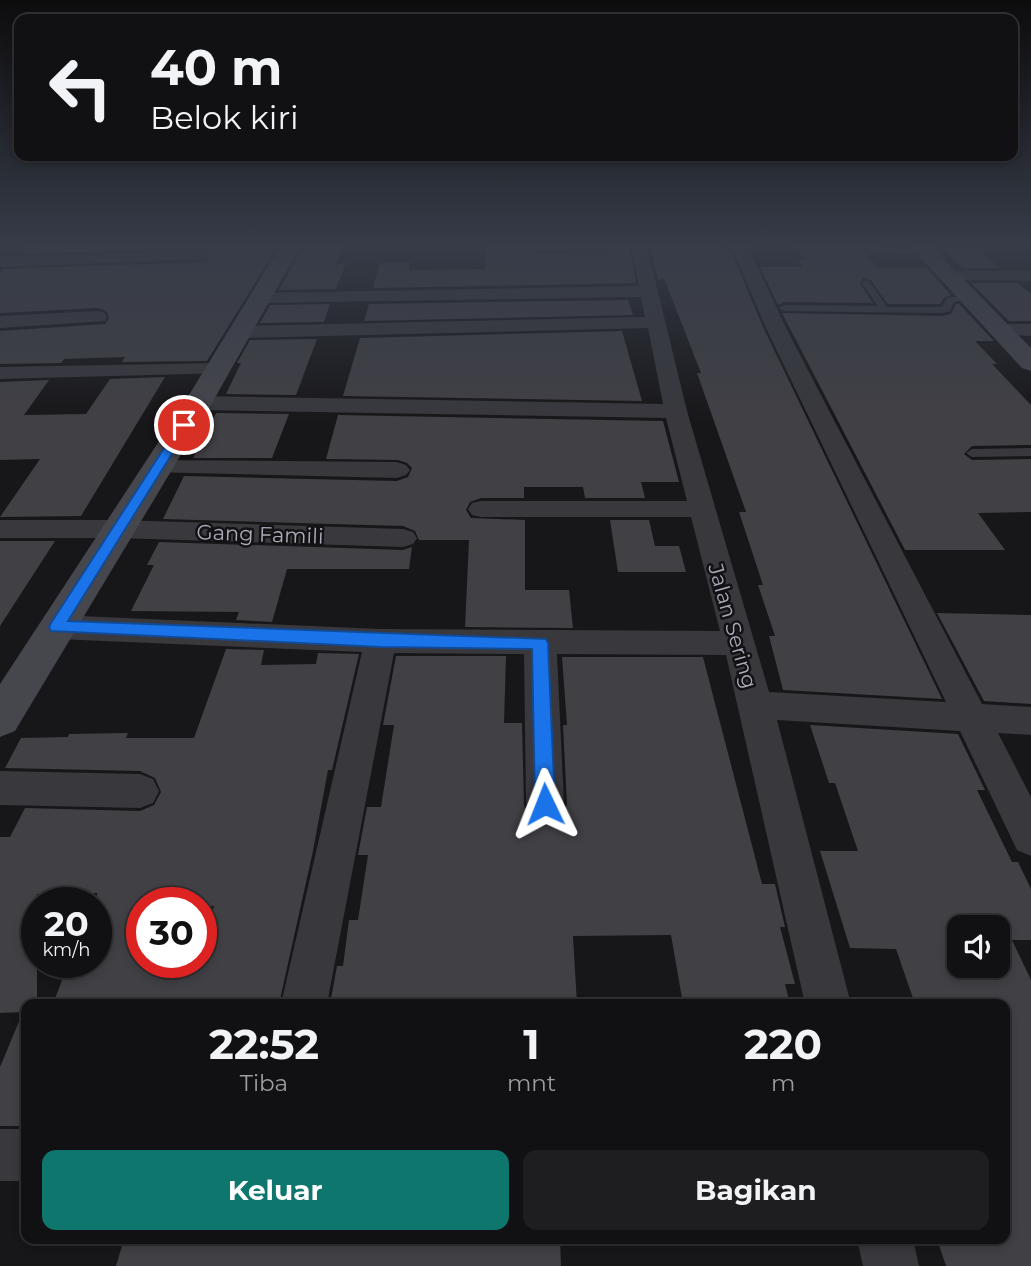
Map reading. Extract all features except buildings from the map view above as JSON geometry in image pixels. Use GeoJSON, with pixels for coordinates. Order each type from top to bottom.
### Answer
{"type":"FeatureCollection","features":[{"type":"Feature","properties":{"kind":"street"},"geometry":{"type":"LineString","coordinates":[[0,719],[219,369],[255,306]]}},
{"type":"Feature","properties":{"kind":"street","name":"Jalan Sering"},"geometry":{"type":"LineString","coordinates":[[654,306],[676,411],[756,705],[827,999]]}},
{"type":"Feature","properties":{"kind":"street"},"geometry":{"type":"LineString","coordinates":[[766,306],[1031,837]]}},
{"type":"Feature","properties":{"kind":"street"},"geometry":{"type":"LineString","coordinates":[[978,306],[1031,363]]}},
{"type":"Feature","properties":{"kind":"street"},"geometry":{"type":"LineString","coordinates":[[0,322],[97,317]]}},
{"type":"Feature","properties":{"kind":"street"},"geometry":{"type":"LineString","coordinates":[[241,332],[657,322]]}},
{"type":"Feature","properties":{"kind":"street"},"geometry":{"type":"LineString","coordinates":[[1000,330],[1031,330]]}},
{"type":"Feature","properties":{"kind":"street"},"geometry":{"type":"LineString","coordinates":[[0,373],[219,369]]}},
{"type":"Feature","properties":{"kind":"street"},"geometry":{"type":"LineString","coordinates":[[198,403],[676,411]]}},
{"type":"Feature","properties":{"kind":"street"},"geometry":{"type":"LineString","coordinates":[[157,467],[397,470]]}},
{"type":"Feature","properties":{"kind":"street"},"geometry":{"type":"LineString","coordinates":[[481,509],[701,509]]}},
{"type":"Feature","properties":{"kind":"street","name":"Gang Famili"},"geometry":{"type":"LineString","coordinates":[[0,529],[117,529],[403,538]]}},
{"type":"Feature","properties":{"kind":"street"},"geometry":{"type":"LineString","coordinates":[[57,627],[380,641],[737,642]]}},
{"type":"Feature","properties":{"kind":"street"},"geometry":{"type":"LineString","coordinates":[[305,999],[380,641]]}},
{"type":"Feature","properties":{"kind":"street"},"geometry":{"type":"LineString","coordinates":[[540,643],[545,804]]}},
{"type":"Feature","properties":{"kind":"street"},"geometry":{"type":"LineString","coordinates":[[756,705],[1031,721]]}},
{"type":"Feature","properties":{"kind":"street"},"geometry":{"type":"LineString","coordinates":[[0,788],[140,791]]}},
{"type":"Feature","properties":{"kind":"street"},"geometry":{"type":"LineString","coordinates":[[0,1155],[21,1155]]}},
{"type":"Feature","properties":{"kind":"street"},"geometry":{"type":"LineString","coordinates":[[886,1244],[891,1266]]}},
{"type":"Feature","properties":{"kind":"lane"},"geometry":{"type":"LineString","coordinates":[[882,306],[885,310]]}},
{"type":"Feature","properties":{"kind":"lane"},"geometry":{"type":"LineString","coordinates":[[784,308],[944,310],[948,306]]}},
{"type":"Feature","properties":{"kind":"lane"},"geometry":{"type":"LineString","coordinates":[[972,453],[1031,452]]}},
{"type":"Feature","properties":{"kind":"route"},"geometry":{"type":"LineString","coordinates":[[184,425],[57,627],[380,641],[540,643],[545,804]]}}]}
